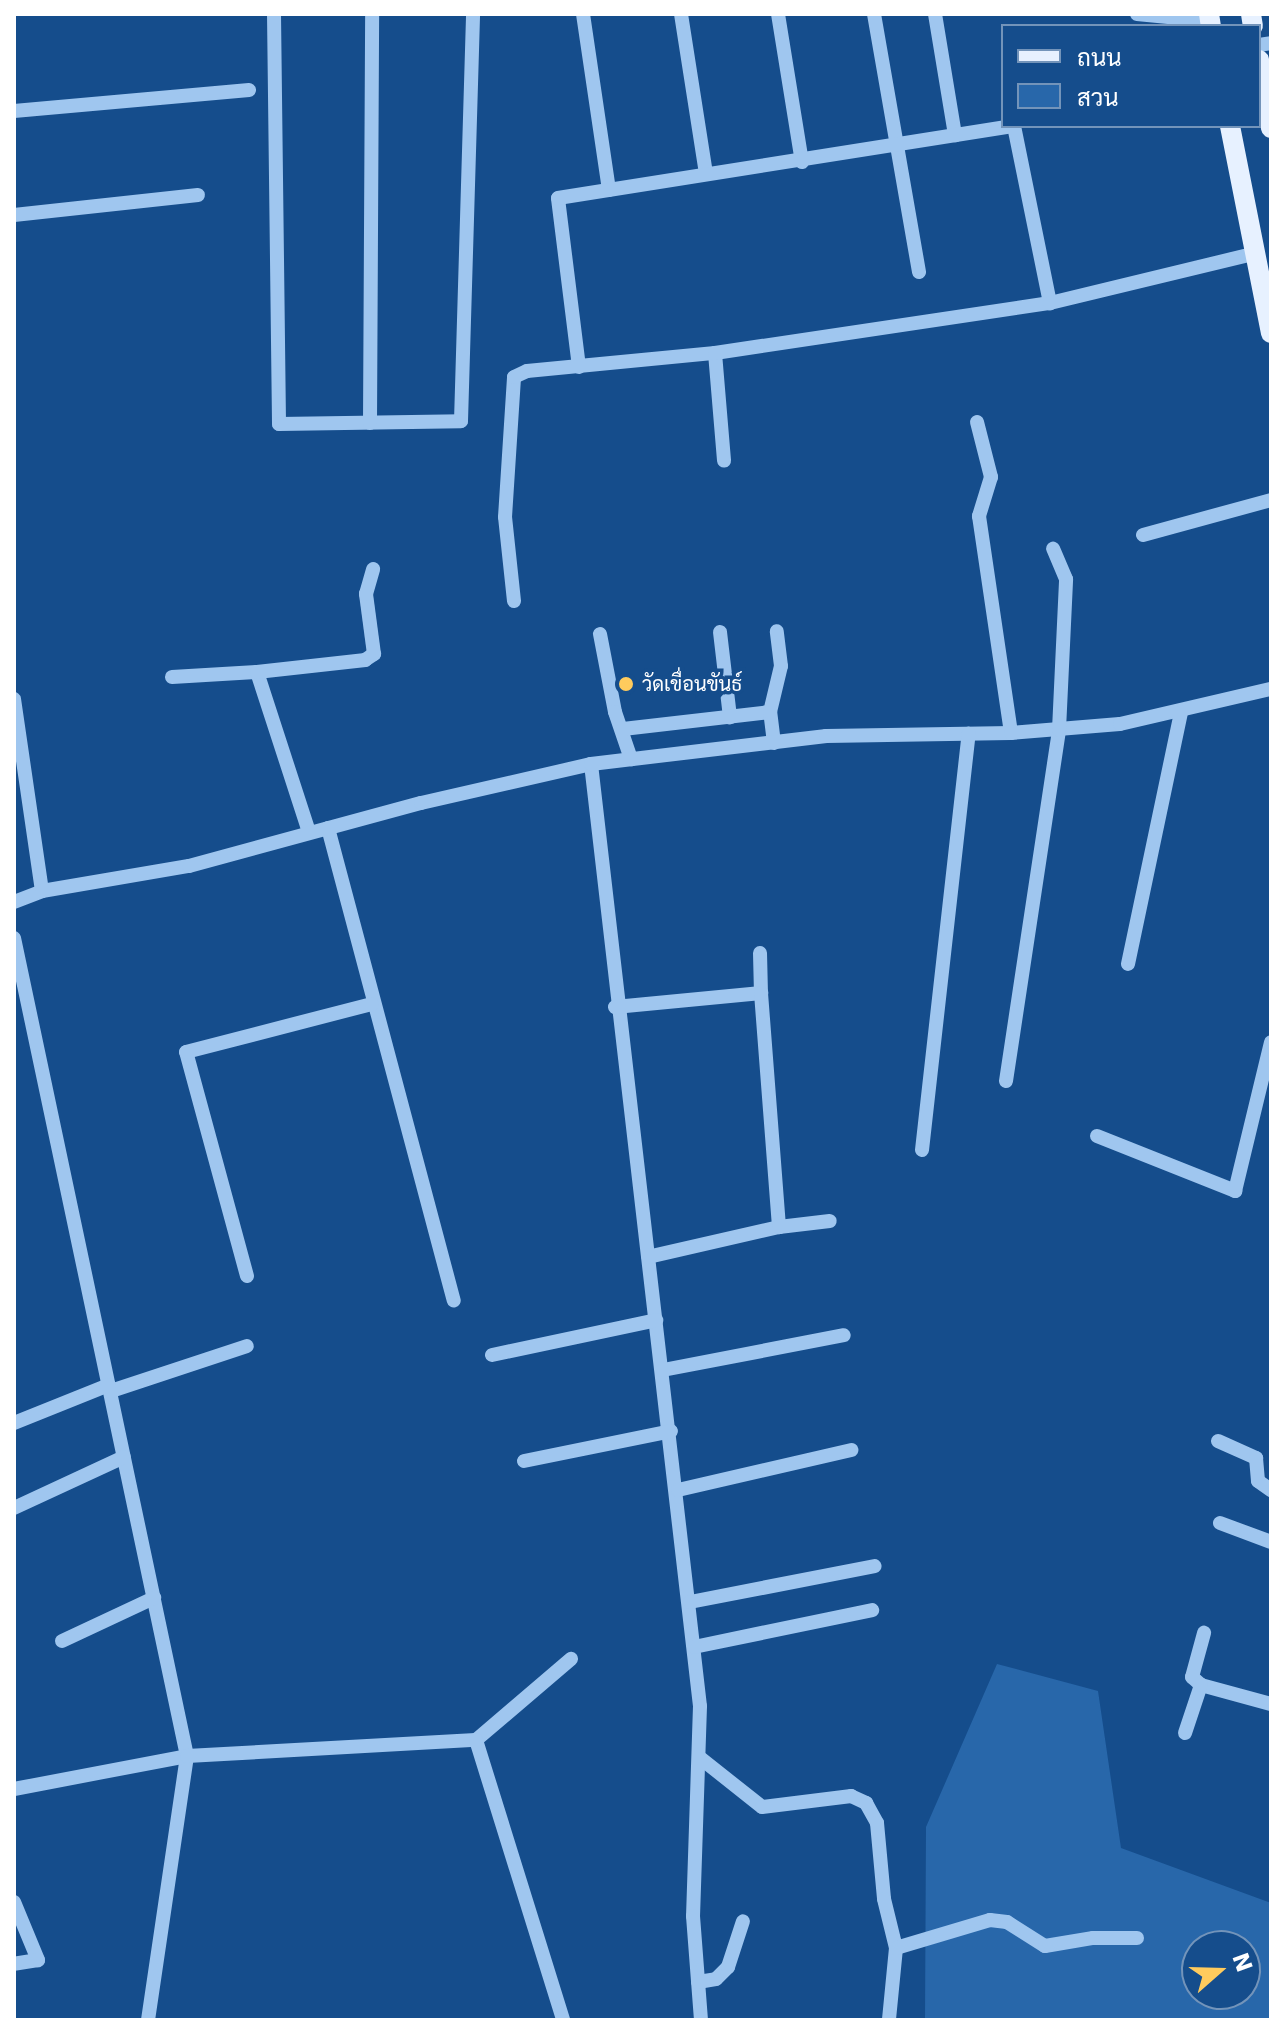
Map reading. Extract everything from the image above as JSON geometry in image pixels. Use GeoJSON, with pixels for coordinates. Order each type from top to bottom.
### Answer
{"type":"FeatureCollection","features":[{"type":"Feature","properties":{"kind":"main road"},"geometry":{"type":"LineString","coordinates":[[1261,71],[1271,128]]}},
{"type":"Feature","properties":{"kind":"main road"},"geometry":{"type":"LineString","coordinates":[[1230,128],[1271,333]]}},
{"type":"Feature","properties":{"kind":"street"},"geometry":{"type":"LineString","coordinates":[[274,14],[279,424],[461,421],[473,14]]}},
{"type":"Feature","properties":{"kind":"street"},"geometry":{"type":"LineString","coordinates":[[370,423],[372,14]]}},
{"type":"Feature","properties":{"kind":"street"},"geometry":{"type":"LineString","coordinates":[[583,14],[609,190]]}},
{"type":"Feature","properties":{"kind":"street"},"geometry":{"type":"LineString","coordinates":[[681,14],[706,174]]}},
{"type":"Feature","properties":{"kind":"street"},"geometry":{"type":"LineString","coordinates":[[778,14],[802,162]]}},
{"type":"Feature","properties":{"kind":"street"},"geometry":{"type":"LineString","coordinates":[[874,14],[894,145],[919,272]]}},
{"type":"Feature","properties":{"kind":"street"},"geometry":{"type":"LineString","coordinates":[[935,14],[955,135]]}},
{"type":"Feature","properties":{"kind":"street"},"geometry":{"type":"LineString","coordinates":[[1137,14],[1210,20]]}},
{"type":"Feature","properties":{"kind":"street"},"geometry":{"type":"LineString","coordinates":[[14,111],[249,90]]}},
{"type":"Feature","properties":{"kind":"street"},"geometry":{"type":"LineString","coordinates":[[579,367],[558,198],[802,162],[1001,128]]}},
{"type":"Feature","properties":{"kind":"street"},"geometry":{"type":"LineString","coordinates":[[1014,128],[1050,303]]}},
{"type":"Feature","properties":{"kind":"street"},"geometry":{"type":"LineString","coordinates":[[14,215],[198,195]]}},
{"type":"Feature","properties":{"kind":"street"},"geometry":{"type":"LineString","coordinates":[[514,601],[505,529],[513,429],[511,386],[514,377],[527,371],[715,353],[1050,303],[1253,254]]}},
{"type":"Feature","properties":{"kind":"street"},"geometry":{"type":"LineString","coordinates":[[715,353],[724,461]]}},
{"type":"Feature","properties":{"kind":"street"},"geometry":{"type":"LineString","coordinates":[[977,422],[991,477],[979,516],[1011,733]]}},
{"type":"Feature","properties":{"kind":"street"},"geometry":{"type":"LineString","coordinates":[[1143,535],[1271,500]]}},
{"type":"Feature","properties":{"kind":"street"},"geometry":{"type":"LineString","coordinates":[[1006,1081],[1059,730],[1066,579],[1053,549]]}},
{"type":"Feature","properties":{"kind":"street"},"geometry":{"type":"LineString","coordinates":[[172,677],[257,672],[365,660],[374,654],[366,594],[373,569]]}},
{"type":"Feature","properties":{"kind":"street"},"geometry":{"type":"LineString","coordinates":[[774,743],[770,712],[780,681],[777,631]]}},
{"type":"Feature","properties":{"kind":"street"},"geometry":{"type":"LineString","coordinates":[[720,632],[730,717]]}},
{"type":"Feature","properties":{"kind":"street"},"geometry":{"type":"LineString","coordinates":[[600,634],[615,712],[631,759]]}},
{"type":"Feature","properties":{"kind":"street"},"geometry":{"type":"LineString","coordinates":[[257,672],[309,832]]}},
{"type":"Feature","properties":{"kind":"street"},"geometry":{"type":"LineString","coordinates":[[14,902],[42,891],[189,866],[309,832],[591,764],[774,743],[1059,730],[1181,713],[1271,689]]}},
{"type":"Feature","properties":{"kind":"street"},"geometry":{"type":"LineString","coordinates":[[14,699],[42,891]]}},
{"type":"Feature","properties":{"kind":"street"},"geometry":{"type":"LineString","coordinates":[[623,729],[770,712]]}},
{"type":"Feature","properties":{"kind":"street"},"geometry":{"type":"LineString","coordinates":[[1128,964],[1181,713]]}},
{"type":"Feature","properties":{"kind":"street"},"geometry":{"type":"LineString","coordinates":[[922,1150],[969,734]]}},
{"type":"Feature","properties":{"kind":"street"},"geometry":{"type":"LineString","coordinates":[[591,764],[615,1007],[671,1431],[694,1647],[699,1757],[693,1916],[701,2020]]}},
{"type":"Feature","properties":{"kind":"street"},"geometry":{"type":"LineString","coordinates":[[328,828],[372,1004],[454,1300]]}},
{"type":"Feature","properties":{"kind":"street"},"geometry":{"type":"LineString","coordinates":[[14,938],[187,1756],[148,2020]]}},
{"type":"Feature","properties":{"kind":"street"},"geometry":{"type":"LineString","coordinates":[[760,953],[779,1227]]}},
{"type":"Feature","properties":{"kind":"street"},"geometry":{"type":"LineString","coordinates":[[615,1007],[761,993]]}},
{"type":"Feature","properties":{"kind":"street"},"geometry":{"type":"LineString","coordinates":[[247,1276],[186,1052],[372,1004]]}},
{"type":"Feature","properties":{"kind":"street"},"geometry":{"type":"LineString","coordinates":[[1097,1136],[1235,1191],[1271,1042]]}},
{"type":"Feature","properties":{"kind":"street"},"geometry":{"type":"LineString","coordinates":[[648,1257],[779,1227],[830,1221]]}},
{"type":"Feature","properties":{"kind":"street"},"geometry":{"type":"LineString","coordinates":[[492,1355],[656,1320]]}},
{"type":"Feature","properties":{"kind":"street"},"geometry":{"type":"LineString","coordinates":[[663,1370],[844,1335]]}},
{"type":"Feature","properties":{"kind":"street"},"geometry":{"type":"LineString","coordinates":[[14,1423],[110,1388],[247,1346]]}},
{"type":"Feature","properties":{"kind":"street"},"geometry":{"type":"LineString","coordinates":[[524,1461],[671,1431]]}},
{"type":"Feature","properties":{"kind":"street"},"geometry":{"type":"LineString","coordinates":[[1218,1441],[1256,1458],[1258,1481],[1271,1490]]}},
{"type":"Feature","properties":{"kind":"street"},"geometry":{"type":"LineString","coordinates":[[678,1490],[851,1450]]}},
{"type":"Feature","properties":{"kind":"street"},"geometry":{"type":"LineString","coordinates":[[14,1508],[124,1457]]}},
{"type":"Feature","properties":{"kind":"street"},"geometry":{"type":"LineString","coordinates":[[1220,1523],[1271,1542]]}},
{"type":"Feature","properties":{"kind":"street"},"geometry":{"type":"LineString","coordinates":[[690,1602],[875,1566]]}},
{"type":"Feature","properties":{"kind":"street"},"geometry":{"type":"LineString","coordinates":[[62,1641],[154,1598]]}},
{"type":"Feature","properties":{"kind":"street"},"geometry":{"type":"LineString","coordinates":[[694,1647],[872,1610]]}},
{"type":"Feature","properties":{"kind":"street"},"geometry":{"type":"LineString","coordinates":[[1204,1633],[1192,1677],[1201,1685],[1271,1704]]}},
{"type":"Feature","properties":{"kind":"street"},"geometry":{"type":"LineString","coordinates":[[14,1789],[187,1756],[476,1740],[571,1659]]}},
{"type":"Feature","properties":{"kind":"street"},"geometry":{"type":"LineString","coordinates":[[1185,1733],[1201,1685]]}},
{"type":"Feature","properties":{"kind":"street"},"geometry":{"type":"LineString","coordinates":[[476,1740],[563,2020]]}},
{"type":"Feature","properties":{"kind":"street"},"geometry":{"type":"LineString","coordinates":[[699,1757],[762,1807],[851,1796],[866,1803],[877,1823],[884,1899],[896,1948],[889,2020]]}},
{"type":"Feature","properties":{"kind":"street"},"geometry":{"type":"LineString","coordinates":[[14,1902],[38,1960],[14,1964]]}},
{"type":"Feature","properties":{"kind":"street"},"geometry":{"type":"LineString","coordinates":[[896,1948],[990,1920],[1007,1922],[1045,1946],[1093,1938],[1137,1938]]}},
{"type":"Feature","properties":{"kind":"street"},"geometry":{"type":"LineString","coordinates":[[698,1982],[716,1979],[728,1967],[743,1921]]}},
{"type":"Feature","properties":{"kind":"green space"},"geometry":{"type":"Polygon","coordinates":[[[997,1664],[1098,1691],[1121,1848],[1271,1903],[1271,2020],[925,2020],[926,1827],[997,1664]]]}},
{"type":"Feature","properties":{"kind":"place","name":"วัดเขื่อนขันธ์"},"geometry":{"type":"Point","coordinates":[626,684]}}]}
